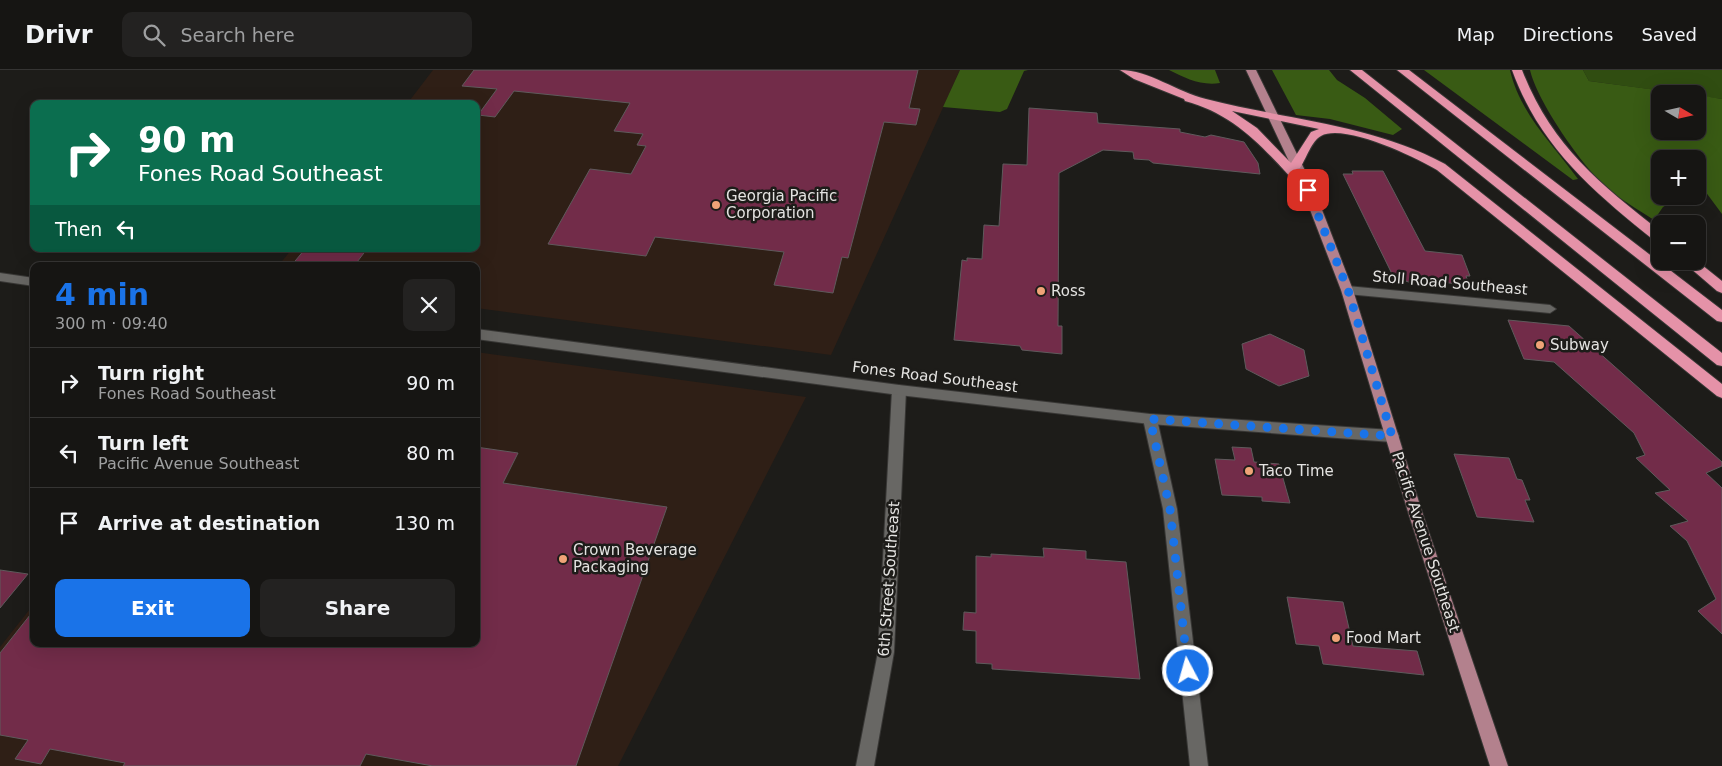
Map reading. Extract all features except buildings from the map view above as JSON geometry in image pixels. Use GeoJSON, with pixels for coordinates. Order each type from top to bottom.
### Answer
{"type":"FeatureCollection","features":[{"type":"Feature","properties":{"kind":"highway"},"geometry":{"type":"LineString","coordinates":[[1125,70],[1152,84],[1231,116],[1258,135],[1308,190]]}},
{"type":"Feature","properties":{"kind":"highway"},"geometry":{"type":"LineString","coordinates":[[1356,70],[1722,361]]}},
{"type":"Feature","properties":{"kind":"highway"},"geometry":{"type":"LineString","coordinates":[[1402,70],[1722,317]]}},
{"type":"Feature","properties":{"kind":"highway"},"geometry":{"type":"LineString","coordinates":[[1517,70],[1527,98],[1546,130],[1564,153],[1596,186],[1651,231]]}},
{"type":"Feature","properties":{"kind":"highway"},"geometry":{"type":"LineString","coordinates":[[1190,98],[1395,143],[1441,167],[1722,392]]}},
{"type":"Feature","properties":{"kind":"highway"},"geometry":{"type":"LineString","coordinates":[[1296,165],[1315,134],[1332,128]]}},
{"type":"Feature","properties":{"kind":"highway"},"geometry":{"type":"LineString","coordinates":[[1699,270],[1722,288]]}},
{"type":"Feature","properties":{"kind":"main road","name":"Pacific Avenue Southeast"},"geometry":{"type":"LineString","coordinates":[[1251,70],[1308,190],[1348,290],[1392,436],[1499,766]]}},
{"type":"Feature","properties":{"kind":"street"},"geometry":{"type":"LineString","coordinates":[[0,277],[30,281]]}},
{"type":"Feature","properties":{"kind":"street","name":"Stoll Road Southeast"},"geometry":{"type":"LineString","coordinates":[[1348,290],[1550,309]]}},
{"type":"Feature","properties":{"kind":"street","name":"Fones Road Southeast"},"geometry":{"type":"LineString","coordinates":[[480,335],[899,390],[1150,419],[1392,436]]}},
{"type":"Feature","properties":{"kind":"street","name":"6th Street Southeast"},"geometry":{"type":"LineString","coordinates":[[865,766],[886,652],[899,390]]}},
{"type":"Feature","properties":{"kind":"street"},"geometry":{"type":"LineString","coordinates":[[1150,419],[1170,509],[1199,766]]}},
{"type":"Feature","properties":{"kind":"shaded area"},"geometry":{"type":"Polygon","coordinates":[[[433,70],[960,70],[831,355],[480,309],[480,262],[281,262],[290,252],[480,252],[480,100],[410,100],[433,70]]]}},
{"type":"Feature","properties":{"kind":"shaded area","name":"Crown Beverage Packaging"},"geometry":{"type":"Polygon","coordinates":[[[480,353],[806,397],[618,766],[0,766],[0,647],[30,609],[30,647],[480,647],[480,353]]]}},
{"type":"Feature","properties":{"kind":"green space"},"geometry":{"type":"Polygon","coordinates":[[[960,70],[1028,70],[1024,71],[1007,109],[1000,112],[943,107],[960,70]]]}},
{"type":"Feature","properties":{"kind":"green space"},"geometry":{"type":"Polygon","coordinates":[[[1169,70],[1215,70],[1220,83],[1200,82],[1169,70]]]}},
{"type":"Feature","properties":{"kind":"green space"},"geometry":{"type":"Polygon","coordinates":[[[1272,70],[1329,70],[1337,80],[1365,98],[1402,129],[1393,135],[1330,119],[1296,115],[1272,70]]]}},
{"type":"Feature","properties":{"kind":"green space"},"geometry":{"type":"Polygon","coordinates":[[[1424,70],[1510,70],[1521,101],[1529,115],[1578,179],[1573,180],[1424,70]]]}},
{"type":"Feature","properties":{"kind":"green space"},"geometry":{"type":"Polygon","coordinates":[[[1530,70],[1583,70],[1589,81],[1651,89],[1651,140],[1706,140],[1706,96],[1722,99],[1722,214],[1706,192],[1706,150],[1651,150],[1651,205],[1666,205],[1657,215],[1651,215],[1651,218],[1624,201],[1607,188],[1585,165],[1551,115],[1534,83],[1530,70]]]}},
{"type":"Feature","properties":{"kind":"green space"},"geometry":{"type":"Polygon","coordinates":[[[1583,70],[1722,70],[1722,99],[1706,97],[1706,85],[1651,85],[1651,89],[1589,81],[1583,70]]]}},
{"type":"Feature","properties":{"kind":"place","name":"Georgia Pacific Corporation"},"geometry":{"type":"Point","coordinates":[716,205]}},
{"type":"Feature","properties":{"kind":"place","name":"Ross"},"geometry":{"type":"Point","coordinates":[1041,291]}},
{"type":"Feature","properties":{"kind":"place","name":"Subway"},"geometry":{"type":"Point","coordinates":[1540,345]}},
{"type":"Feature","properties":{"kind":"place","name":"Taco Time"},"geometry":{"type":"Point","coordinates":[1249,471]}},
{"type":"Feature","properties":{"kind":"place","name":"Crown Beverage Packaging"},"geometry":{"type":"Point","coordinates":[563,559]}},
{"type":"Feature","properties":{"kind":"place","name":"Food Mart"},"geometry":{"type":"Point","coordinates":[1336,638]}},
{"type":"Feature","properties":{"kind":"route"},"geometry":{"type":"LineString","coordinates":[[1188,671],[1170,509],[1150,419],[1354,431],[1392,436],[1348,290],[1308,190]]}}]}
